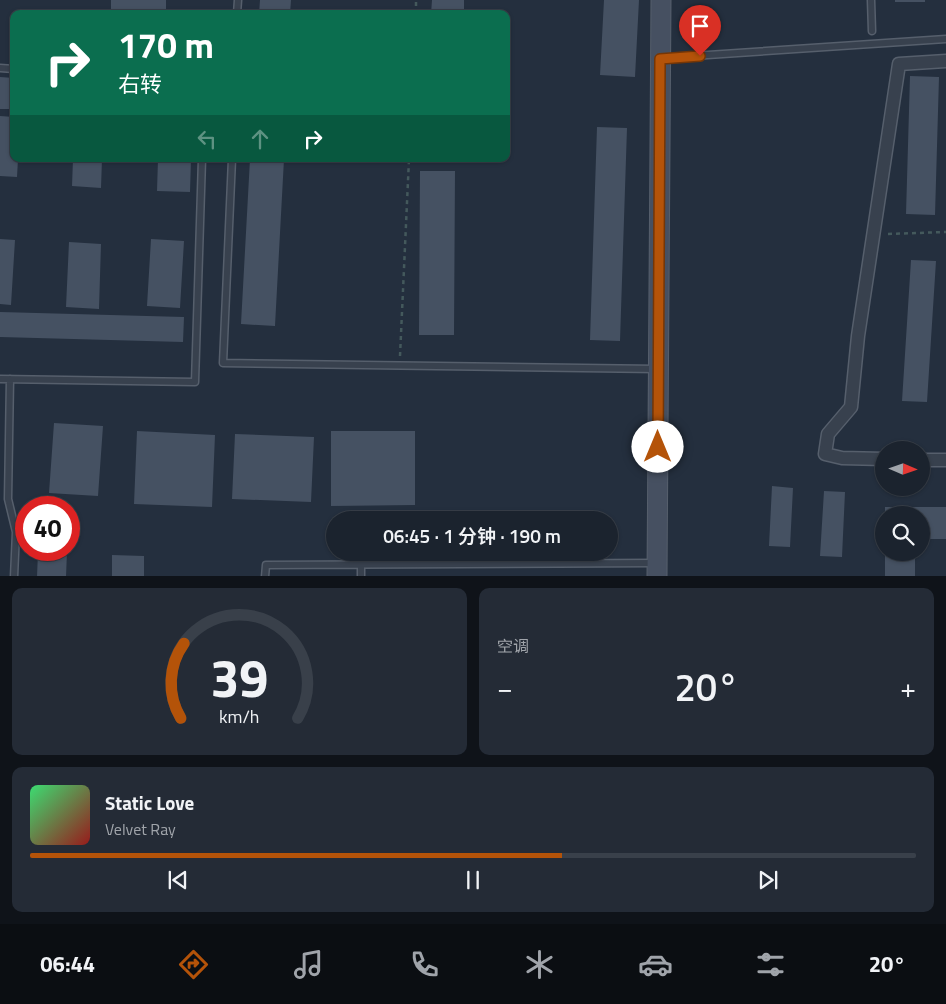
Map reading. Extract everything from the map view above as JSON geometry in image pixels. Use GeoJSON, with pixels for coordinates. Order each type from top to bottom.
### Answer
{"type":"FeatureCollection","features":[{"type":"Feature","properties":{"kind":"street"},"geometry":{"type":"LineString","coordinates":[[657,570],[661,0]]}},
{"type":"Feature","properties":{"kind":"street"},"geometry":{"type":"LineString","coordinates":[[875,459],[842,458],[825,454],[828,434],[851,407],[858,336],[899,64],[946,61]]}},
{"type":"Feature","properties":{"kind":"street"},"geometry":{"type":"LineString","coordinates":[[930,460],[946,460]]}},
{"type":"Feature","properties":{"kind":"lane"},"geometry":{"type":"LineString","coordinates":[[871,0],[872,31]]}},
{"type":"Feature","properties":{"kind":"lane"},"geometry":{"type":"LineString","coordinates":[[660,59],[946,39]]}},
{"type":"Feature","properties":{"kind":"lane"},"geometry":{"type":"LineString","coordinates":[[0,379],[195,382],[202,162]]}},
{"type":"Feature","properties":{"kind":"lane"},"geometry":{"type":"LineString","coordinates":[[232,162],[223,363],[658,369]]}},
{"type":"Feature","properties":{"kind":"lane"},"geometry":{"type":"LineString","coordinates":[[10,379],[8,499],[16,532],[14,576]]}},
{"type":"Feature","properties":{"kind":"lane"},"geometry":{"type":"LineString","coordinates":[[266,576],[266,565],[657,570]]}},
{"type":"Feature","properties":{"kind":"lane"},"geometry":{"type":"LineString","coordinates":[[361,565],[361,576]]}},
{"type":"Feature","properties":{"kind":"path"},"geometry":{"type":"LineString","coordinates":[[400,365],[409,162]]}},
{"type":"Feature","properties":{"kind":"path"},"geometry":{"type":"LineString","coordinates":[[874,234],[946,232]]}},
{"type":"Feature","properties":{"kind":"building"},"geometry":{"type":"Polygon","coordinates":[[[111,0],[166,0],[166,10],[111,10],[111,0]]]}},
{"type":"Feature","properties":{"kind":"building"},"geometry":{"type":"Polygon","coordinates":[[[260,0],[291,0],[290,10],[259,10],[260,0]]]}},
{"type":"Feature","properties":{"kind":"building"},"geometry":{"type":"Polygon","coordinates":[[[432,0],[464,0],[464,10],[431,10],[432,0]]]}},
{"type":"Feature","properties":{"kind":"building"},"geometry":{"type":"Polygon","coordinates":[[[604,0],[639,0],[635,77],[600,75],[604,0]]]}},
{"type":"Feature","properties":{"kind":"building"},"geometry":{"type":"Polygon","coordinates":[[[895,0],[925,0],[925,2],[895,2],[895,0]]]}},
{"type":"Feature","properties":{"kind":"building"},"geometry":{"type":"Polygon","coordinates":[[[910,76],[939,77],[935,215],[906,214],[910,76]]]}},
{"type":"Feature","properties":{"kind":"building"},"geometry":{"type":"Polygon","coordinates":[[[0,77],[10,78],[10,109],[0,109],[0,77]]]}},
{"type":"Feature","properties":{"kind":"building"},"geometry":{"type":"Polygon","coordinates":[[[0,116],[10,117],[10,162],[18,162],[17,177],[0,176],[0,116]]]}},
{"type":"Feature","properties":{"kind":"building"},"geometry":{"type":"Polygon","coordinates":[[[597,127],[627,128],[620,341],[590,340],[597,127]]]}},
{"type":"Feature","properties":{"kind":"building"},"geometry":{"type":"Polygon","coordinates":[[[73,162],[102,162],[101,188],[72,186],[73,162]]]}},
{"type":"Feature","properties":{"kind":"building"},"geometry":{"type":"Polygon","coordinates":[[[158,162],[191,162],[190,192],[157,191],[158,162]]]}},
{"type":"Feature","properties":{"kind":"building"},"geometry":{"type":"Polygon","coordinates":[[[250,162],[284,162],[275,326],[241,324],[250,162]]]}},
{"type":"Feature","properties":{"kind":"building"},"geometry":{"type":"Polygon","coordinates":[[[420,171],[455,171],[454,335],[419,335],[420,171]]]}},
{"type":"Feature","properties":{"kind":"building"},"geometry":{"type":"Polygon","coordinates":[[[0,239],[15,240],[11,305],[0,304],[0,239]]]}},
{"type":"Feature","properties":{"kind":"building"},"geometry":{"type":"Polygon","coordinates":[[[151,239],[184,241],[180,308],[147,306],[151,239]]]}},
{"type":"Feature","properties":{"kind":"building"},"geometry":{"type":"Polygon","coordinates":[[[69,242],[101,244],[99,309],[66,307],[69,242]]]}},
{"type":"Feature","properties":{"kind":"building"},"geometry":{"type":"Polygon","coordinates":[[[911,260],[936,261],[927,402],[902,401],[911,260]]]}},
{"type":"Feature","properties":{"kind":"building"},"geometry":{"type":"Polygon","coordinates":[[[0,312],[184,317],[183,342],[0,337],[0,312]]]}},
{"type":"Feature","properties":{"kind":"building"},"geometry":{"type":"Polygon","coordinates":[[[54,423],[103,426],[98,496],[49,493],[54,423]]]}},
{"type":"Feature","properties":{"kind":"building"},"geometry":{"type":"Polygon","coordinates":[[[137,431],[215,435],[212,507],[134,504],[137,431]]]}},
{"type":"Feature","properties":{"kind":"building"},"geometry":{"type":"Polygon","coordinates":[[[331,431],[415,431],[415,505],[331,506],[331,431]]]}},
{"type":"Feature","properties":{"kind":"building"},"geometry":{"type":"Polygon","coordinates":[[[235,434],[314,437],[311,502],[232,499],[235,434]]]}},
{"type":"Feature","properties":{"kind":"building"},"geometry":{"type":"Polygon","coordinates":[[[772,486],[793,488],[790,547],[769,546],[772,486]]]}},
{"type":"Feature","properties":{"kind":"building"},"geometry":{"type":"Polygon","coordinates":[[[824,491],[845,492],[842,557],[820,556],[824,491]]]}},
{"type":"Feature","properties":{"kind":"building"},"geometry":{"type":"Polygon","coordinates":[[[930,507],[946,507],[946,539],[930,539],[930,507]]]}},
{"type":"Feature","properties":{"kind":"building"},"geometry":{"type":"Polygon","coordinates":[[[112,555],[144,556],[144,576],[112,576],[112,555]]]}},
{"type":"Feature","properties":{"kind":"building"},"geometry":{"type":"Polygon","coordinates":[[[38,561],[67,561],[66,576],[37,576],[38,561]]]}},
{"type":"Feature","properties":{"kind":"building"},"geometry":{"type":"Polygon","coordinates":[[[885,561],[915,561],[915,576],[885,576],[885,561]]]}},
{"type":"Feature","properties":{"kind":"route"},"geometry":{"type":"LineString","coordinates":[[658,447],[660,59],[700,56]]}}]}
